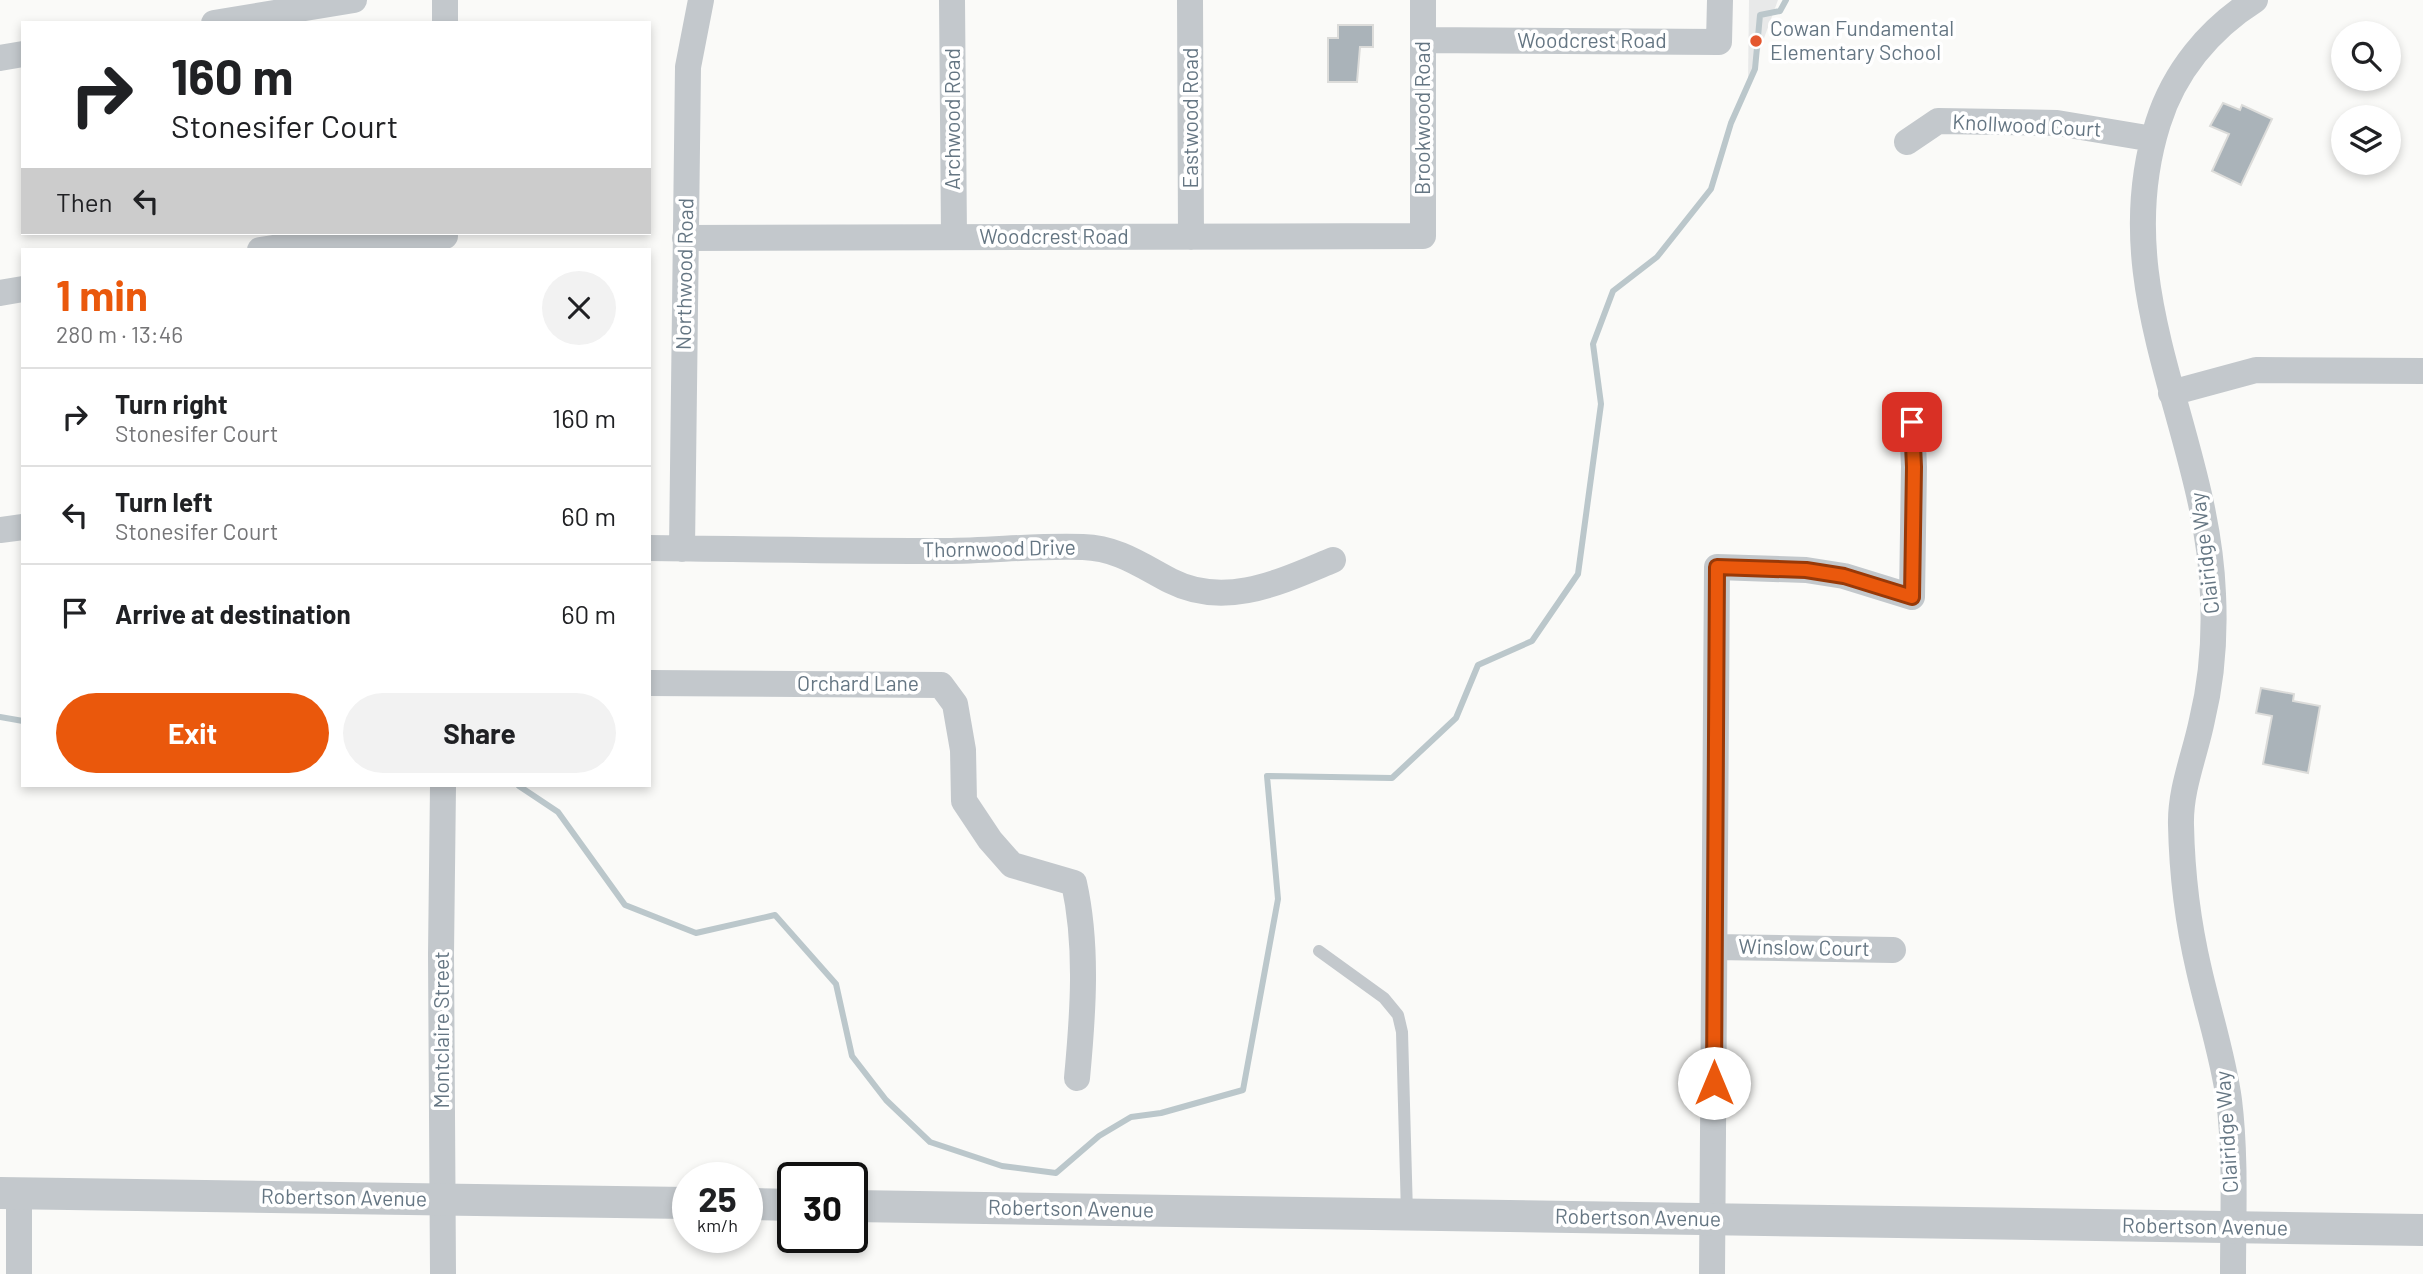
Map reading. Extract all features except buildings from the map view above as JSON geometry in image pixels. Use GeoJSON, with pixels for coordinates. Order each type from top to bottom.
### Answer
{"type":"FeatureCollection","features":[{"type":"Feature","properties":{"kind":"street"},"geometry":{"type":"LineString","coordinates":[[226,21],[354,0]]}},
{"type":"Feature","properties":{"kind":"street"},"geometry":{"type":"LineString","coordinates":[[445,0],[445,21]]}},
{"type":"Feature","properties":{"kind":"street","name":"Northwood Road"},"geometry":{"type":"LineString","coordinates":[[682,549],[688,67],[701,0]]}},
{"type":"Feature","properties":{"kind":"street","name":"Archwood Road"},"geometry":{"type":"LineString","coordinates":[[952,0],[954,237]]}},
{"type":"Feature","properties":{"kind":"street","name":"Eastwood Road"},"geometry":{"type":"LineString","coordinates":[[1190,0],[1191,237]]}},
{"type":"Feature","properties":{"kind":"street","name":"Brookwood Road"},"geometry":{"type":"LineString","coordinates":[[1423,0],[1423,236]]}},
{"type":"Feature","properties":{"kind":"street","name":"Woodcrest Road"},"geometry":{"type":"LineString","coordinates":[[1423,40],[1719,42],[1720,0]]}},
{"type":"Feature","properties":{"kind":"street","name":"Clairidge Way"},"geometry":{"type":"LineString","coordinates":[[2233,1274],[2229,1100],[2189,919],[2181,819],[2188,771],[2211,674],[2213,592],[2209,547],[2196,475],[2158,342],[2147,290],[2142,239],[2143,200],[2153,139],[2163,108],[2177,79],[2195,53],[2216,29],[2255,0]]}},
{"type":"Feature","properties":{"kind":"street"},"geometry":{"type":"LineString","coordinates":[[0,58],[21,54]]}},
{"type":"Feature","properties":{"kind":"street","name":"Knollwood Court"},"geometry":{"type":"LineString","coordinates":[[1907,142],[1937,121],[2057,123],[2153,139]]}},
{"type":"Feature","properties":{"kind":"street","name":"Woodcrest Road"},"geometry":{"type":"LineString","coordinates":[[685,239],[1423,236]]}},
{"type":"Feature","properties":{"kind":"street"},"geometry":{"type":"LineString","coordinates":[[273,248],[361,237],[445,240]]}},
{"type":"Feature","properties":{"kind":"street"},"geometry":{"type":"LineString","coordinates":[[0,293],[21,289]]}},
{"type":"Feature","properties":{"kind":"street"},"geometry":{"type":"LineString","coordinates":[[2171,393],[2256,370],[2423,371]]}},
{"type":"Feature","properties":{"kind":"street"},"geometry":{"type":"LineString","coordinates":[[1712,1274],[1717,567],[1806,570],[1844,576],[1912,597],[1912,422]]}},
{"type":"Feature","properties":{"kind":"street"},"geometry":{"type":"LineString","coordinates":[[0,530],[21,527]]}},
{"type":"Feature","properties":{"kind":"street","name":"Thornwood Drive"},"geometry":{"type":"LineString","coordinates":[[651,548],[948,551],[1085,547],[1117,552],[1174,582],[1205,591],[1237,593],[1269,586],[1334,560]]}},
{"type":"Feature","properties":{"kind":"street","name":"Orchard Lane"},"geometry":{"type":"LineString","coordinates":[[651,683],[941,685],[955,705],[963,750],[964,801],[977,821],[1012,865],[1074,883],[1079,905],[1083,999],[1077,1078]]}},
{"type":"Feature","properties":{"kind":"street","name":"Montclaire Street"},"geometry":{"type":"LineString","coordinates":[[443,787],[443,1274]]}},
{"type":"Feature","properties":{"kind":"street","name":"Winslow Court"},"geometry":{"type":"LineString","coordinates":[[1715,947],[1893,950]]}},
{"type":"Feature","properties":{"kind":"street"},"geometry":{"type":"LineString","coordinates":[[10,1193],[19,1274]]}},
{"type":"Feature","properties":{"kind":"street","name":"Robertson Avenue"},"geometry":{"type":"LineString","coordinates":[[10,1193],[672,1203]]}},
{"type":"Feature","properties":{"kind":"street","name":"Robertson Avenue"},"geometry":{"type":"LineString","coordinates":[[868,1206],[2423,1230]]}},
{"type":"Feature","properties":{"kind":"lane"},"geometry":{"type":"LineString","coordinates":[[1319,951],[1384,998],[1398,1015],[1402,1032],[1407,1214]]}},
{"type":"Feature","properties":{"kind":"shaded area","name":"Cowan Fundamental Elementary School"},"geometry":{"type":"Polygon","coordinates":[[[1749,0],[1778,0],[1748,82],[1749,0]]]}},
{"type":"Feature","properties":{"kind":"waterway"},"geometry":{"type":"LineString","coordinates":[[520,787],[558,812],[625,905],[696,933],[775,915],[836,984],[852,1056],[886,1100],[930,1142],[1002,1166],[1056,1173],[1099,1136],[1131,1117],[1161,1113],[1243,1090],[1278,899],[1267,776],[1392,778],[1456,718],[1478,665],[1532,641],[1578,574],[1601,404],[1593,344],[1613,291],[1657,257],[1711,189],[1731,123],[1755,69],[1760,15],[1780,11],[1786,0]]}},
{"type":"Feature","properties":{"kind":"waterway"},"geometry":{"type":"LineString","coordinates":[[0,717],[21,721]]}},
{"type":"Feature","properties":{"kind":"place","name":"Cowan Fundamental Elementary School"},"geometry":{"type":"Point","coordinates":[1756,41]}},
{"type":"Feature","properties":{"kind":"route"},"geometry":{"type":"LineString","coordinates":[[1714,1083],[1717,567],[1806,570],[1844,576],[1912,597],[1912,422]]}}]}
